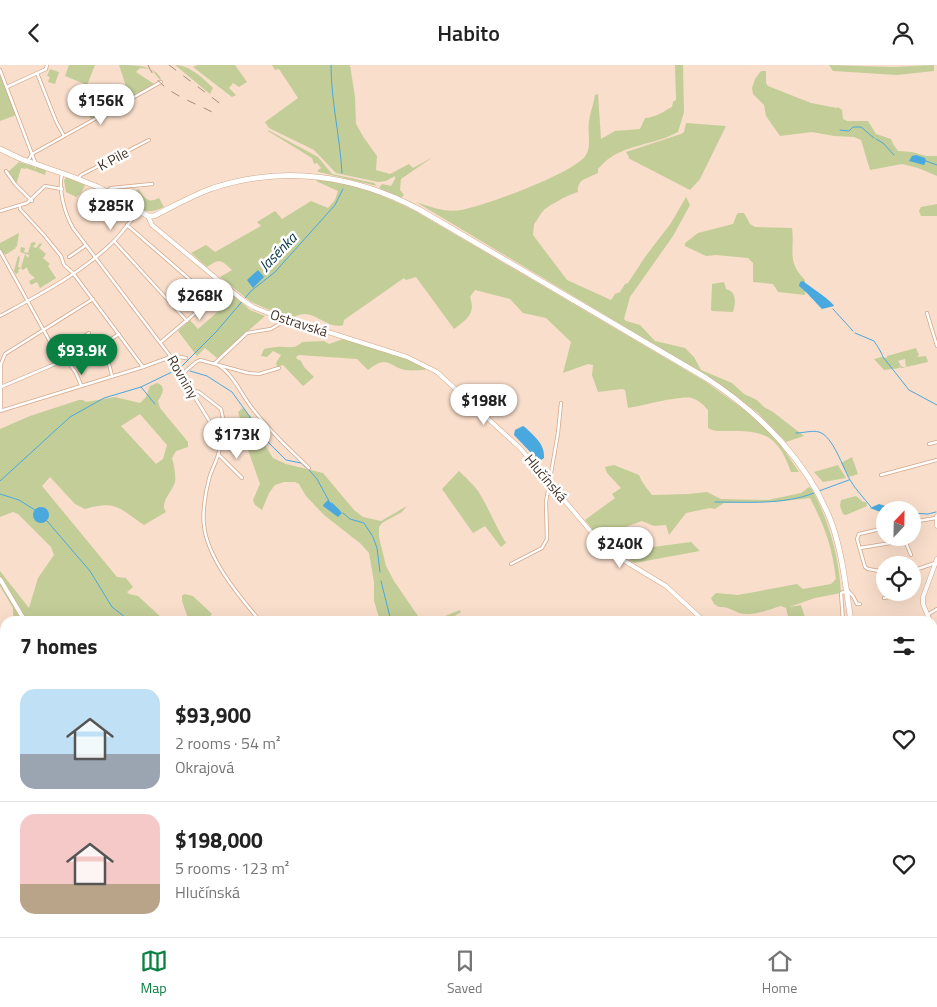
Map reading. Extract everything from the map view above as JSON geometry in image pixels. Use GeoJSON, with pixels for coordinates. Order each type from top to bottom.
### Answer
{"type":"FeatureCollection","features":[{"type":"Feature","properties":{"kind":"main road"},"geometry":{"type":"LineString","coordinates":[[0,149],[78,179],[106,192],[137,213],[150,216],[204,192],[230,183],[260,177],[308,175],[328,177],[359,184],[390,195],[420,210],[729,394],[769,429],[814,486],[830,519],[837,544],[851,616]]}},
{"type":"Feature","properties":{"kind":"street"},"geometry":{"type":"LineString","coordinates":[[7,87],[46,69],[47,65]]}},
{"type":"Feature","properties":{"kind":"street"},"geometry":{"type":"LineString","coordinates":[[0,70],[35,162],[45,167]]}},
{"type":"Feature","properties":{"kind":"street"},"geometry":{"type":"LineString","coordinates":[[37,73],[64,136]]}},
{"type":"Feature","properties":{"kind":"street"},"geometry":{"type":"LineString","coordinates":[[28,161],[32,154],[161,82]]}},
{"type":"Feature","properties":{"kind":"street","name":"K Pile"},"geometry":{"type":"LineString","coordinates":[[78,179],[81,175],[149,140]]}},
{"type":"Feature","properties":{"kind":"street"},"geometry":{"type":"LineString","coordinates":[[6,171],[15,184],[32,201]]}},
{"type":"Feature","properties":{"kind":"street","name":"Rovniny"},"geometry":{"type":"LineString","coordinates":[[62,173],[62,189],[69,222],[85,246],[172,357],[218,435],[220,441],[219,455],[209,480],[203,518],[205,532],[227,579],[256,616]]}},
{"type":"Feature","properties":{"kind":"street"},"geometry":{"type":"LineString","coordinates":[[106,192],[111,189],[152,184]]}},
{"type":"Feature","properties":{"kind":"street"},"geometry":{"type":"LineString","coordinates":[[0,211],[20,207],[32,201],[45,187],[62,189]]}},
{"type":"Feature","properties":{"kind":"street"},"geometry":{"type":"LineString","coordinates":[[20,207],[59,254],[64,265],[73,273],[143,367]]}},
{"type":"Feature","properties":{"kind":"street"},"geometry":{"type":"LineString","coordinates":[[0,316],[95,258],[114,241],[137,213]]}},
{"type":"Feature","properties":{"kind":"street","name":"Ostravská"},"geometry":{"type":"LineString","coordinates":[[150,216],[150,222],[156,228],[253,307],[286,320],[407,357]]}},
{"type":"Feature","properties":{"kind":"street"},"geometry":{"type":"LineString","coordinates":[[127,225],[210,297]]}},
{"type":"Feature","properties":{"kind":"street"},"geometry":{"type":"LineString","coordinates":[[114,241],[187,321]]}},
{"type":"Feature","properties":{"kind":"street"},"geometry":{"type":"LineString","coordinates":[[69,257],[85,246]]}},
{"type":"Feature","properties":{"kind":"street"},"geometry":{"type":"LineString","coordinates":[[0,251],[54,349]]}},
{"type":"Feature","properties":{"kind":"street"},"geometry":{"type":"LineString","coordinates":[[161,342],[187,321],[222,283]]}},
{"type":"Feature","properties":{"kind":"street"},"geometry":{"type":"LineString","coordinates":[[93,299],[5,354],[1,364],[1,411],[172,357],[186,358]]}},
{"type":"Feature","properties":{"kind":"street"},"geometry":{"type":"LineString","coordinates":[[927,313],[937,346]]}},
{"type":"Feature","properties":{"kind":"street"},"geometry":{"type":"LineString","coordinates":[[214,363],[247,333],[271,329],[286,320]]}},
{"type":"Feature","properties":{"kind":"street"},"geometry":{"type":"LineString","coordinates":[[80,339],[89,333]]}},
{"type":"Feature","properties":{"kind":"street"},"geometry":{"type":"LineString","coordinates":[[1,387],[91,349],[119,334]]}},
{"type":"Feature","properties":{"kind":"street"},"geometry":{"type":"LineString","coordinates":[[84,336],[91,349]]}},
{"type":"Feature","properties":{"kind":"street"},"geometry":{"type":"LineString","coordinates":[[59,349],[76,373],[81,385]]}},
{"type":"Feature","properties":{"kind":"street","name":"Hlučínská"},"geometry":{"type":"LineString","coordinates":[[407,357],[428,366],[444,378],[515,443],[603,546],[670,589],[699,616]]}},
{"type":"Feature","properties":{"kind":"street"},"geometry":{"type":"LineString","coordinates":[[181,375],[199,360],[248,373],[259,373],[279,368]]}},
{"type":"Feature","properties":{"kind":"street"},"geometry":{"type":"LineString","coordinates":[[109,364],[112,376]]}},
{"type":"Feature","properties":{"kind":"street"},"geometry":{"type":"LineString","coordinates":[[218,365],[229,375],[261,419],[309,468]]}},
{"type":"Feature","properties":{"kind":"street"},"geometry":{"type":"LineString","coordinates":[[190,390],[199,392],[221,409],[225,428],[218,435]]}},
{"type":"Feature","properties":{"kind":"street"},"geometry":{"type":"LineString","coordinates":[[512,564],[542,548],[545,543],[548,533],[546,502],[561,403]]}},
{"type":"Feature","properties":{"kind":"street"},"geometry":{"type":"LineString","coordinates":[[928,444],[937,441]]}},
{"type":"Feature","properties":{"kind":"street"},"geometry":{"type":"LineString","coordinates":[[219,455],[242,478]]}},
{"type":"Feature","properties":{"kind":"street"},"geometry":{"type":"LineString","coordinates":[[881,475],[937,460]]}},
{"type":"Feature","properties":{"kind":"street"},"geometry":{"type":"LineString","coordinates":[[921,521],[937,517],[937,526]]}},
{"type":"Feature","properties":{"kind":"street"},"geometry":{"type":"LineString","coordinates":[[876,530],[859,534],[857,539],[865,567],[876,570]]}},
{"type":"Feature","properties":{"kind":"street"},"geometry":{"type":"LineString","coordinates":[[860,548],[903,541],[906,543],[911,555]]}},
{"type":"Feature","properties":{"kind":"street"},"geometry":{"type":"LineString","coordinates":[[921,567],[936,561]]}},
{"type":"Feature","properties":{"kind":"street"},"geometry":{"type":"LineString","coordinates":[[928,616],[923,604],[923,597],[936,561]]}},
{"type":"Feature","properties":{"kind":"street"},"geometry":{"type":"LineString","coordinates":[[0,579],[22,616]]}},
{"type":"Feature","properties":{"kind":"street"},"geometry":{"type":"LineString","coordinates":[[842,616],[841,593],[846,591],[851,593],[859,604]]}},
{"type":"Feature","properties":{"kind":"green space"},"geometry":{"type":"Polygon","coordinates":[[[69,65],[95,65],[87,85],[65,76],[69,65]]]}},
{"type":"Feature","properties":{"kind":"green space"},"geometry":{"type":"Polygon","coordinates":[[[119,65],[150,69],[140,68],[136,72],[154,84],[127,100],[125,83],[119,65]]]}},
{"type":"Feature","properties":{"kind":"green space"},"geometry":{"type":"Polygon","coordinates":[[[175,65],[185,67],[200,76],[213,88],[210,94],[175,65]]]}},
{"type":"Feature","properties":{"kind":"green space"},"geometry":{"type":"Polygon","coordinates":[[[198,65],[235,65],[247,82],[239,87],[233,83],[229,88],[236,95],[232,97],[193,67],[198,65]]]}},
{"type":"Feature","properties":{"kind":"green space"},"geometry":{"type":"Polygon","coordinates":[[[272,65],[350,65],[355,97],[356,124],[377,156],[376,170],[390,174],[409,164],[413,168],[433,157],[401,179],[400,190],[404,195],[401,198],[379,188],[382,184],[391,186],[395,176],[386,181],[378,182],[336,173],[314,150],[269,128],[265,122],[298,98],[279,69],[275,70],[272,65]]]}},
{"type":"Feature","properties":{"kind":"green space"},"geometry":{"type":"Polygon","coordinates":[[[675,65],[683,65],[684,112],[678,132],[668,137],[625,150],[606,161],[598,169],[598,173],[579,184],[578,192],[560,200],[543,211],[534,224],[533,235],[567,280],[611,300],[628,283],[671,223],[686,197],[690,205],[673,236],[630,297],[624,319],[640,325],[655,341],[685,348],[694,357],[701,370],[732,383],[744,394],[757,400],[804,436],[786,442],[758,413],[710,378],[416,202],[444,210],[461,210],[508,196],[565,171],[578,162],[588,151],[589,121],[595,95],[598,94],[601,139],[615,131],[640,129],[645,118],[672,107],[673,102],[676,100],[675,65]]]}},
{"type":"Feature","properties":{"kind":"green space"},"geometry":{"type":"Polygon","coordinates":[[[829,65],[894,67],[934,65],[934,71],[897,75],[833,71],[829,65]]]}},
{"type":"Feature","properties":{"kind":"green space"},"geometry":{"type":"Polygon","coordinates":[[[50,69],[59,72],[55,84],[48,82],[50,77],[47,76],[50,69]]]}},
{"type":"Feature","properties":{"kind":"green space"},"geometry":{"type":"Polygon","coordinates":[[[152,70],[158,74],[160,80],[152,70]]]}},
{"type":"Feature","properties":{"kind":"green space"},"geometry":{"type":"Polygon","coordinates":[[[761,71],[766,71],[766,83],[768,86],[811,103],[838,107],[842,110],[843,119],[847,121],[868,121],[876,134],[891,139],[898,151],[937,156],[937,176],[902,164],[870,170],[861,140],[854,137],[812,132],[780,136],[766,116],[764,105],[753,94],[752,88],[755,79],[761,71]]]}},
{"type":"Feature","properties":{"kind":"green space"},"geometry":{"type":"Polygon","coordinates":[[[0,75],[16,115],[0,121],[0,75]]]}},
{"type":"Feature","properties":{"kind":"green space"},"geometry":{"type":"Polygon","coordinates":[[[112,86],[121,102],[91,119],[82,103],[112,86]]]}},
{"type":"Feature","properties":{"kind":"green space"},"geometry":{"type":"Polygon","coordinates":[[[686,123],[726,126],[700,179],[690,190],[628,158],[626,152],[681,134],[684,132],[686,123]]]}},
{"type":"Feature","properties":{"kind":"green space"},"geometry":{"type":"Polygon","coordinates":[[[268,130],[318,157],[332,174],[374,183],[377,186],[317,171],[321,168],[317,163],[314,164],[312,158],[268,130]]]}},
{"type":"Feature","properties":{"kind":"green space"},"geometry":{"type":"Polygon","coordinates":[[[19,162],[35,167],[34,171],[26,168],[24,165],[26,169],[21,168],[17,182],[15,182],[8,172],[19,162]]]}},
{"type":"Feature","properties":{"kind":"green space"},"geometry":{"type":"Polygon","coordinates":[[[36,167],[46,171],[45,175],[34,171],[36,167]]]}},
{"type":"Feature","properties":{"kind":"green space"},"geometry":{"type":"Polygon","coordinates":[[[67,177],[85,185],[81,193],[76,197],[66,192],[64,180],[67,177]]]}},
{"type":"Feature","properties":{"kind":"green space"},"geometry":{"type":"Polygon","coordinates":[[[317,180],[356,187],[417,212],[703,380],[753,416],[778,441],[799,472],[791,472],[781,450],[768,437],[751,432],[717,431],[708,428],[708,410],[692,398],[679,398],[628,408],[625,390],[598,392],[592,375],[593,365],[588,364],[563,373],[571,342],[546,318],[523,313],[510,299],[475,290],[470,297],[472,308],[469,316],[454,329],[416,277],[406,280],[404,278],[344,320],[343,325],[336,326],[312,315],[299,315],[291,319],[251,302],[220,277],[232,270],[225,264],[218,261],[207,267],[191,253],[206,245],[215,252],[261,226],[257,222],[275,211],[282,219],[311,201],[328,208],[335,200],[338,191],[317,180]]]}},
{"type":"Feature","properties":{"kind":"green space"},"geometry":{"type":"Polygon","coordinates":[[[139,189],[149,200],[159,198],[164,207],[146,211],[138,208],[123,197],[139,189]]]}},
{"type":"Feature","properties":{"kind":"green space"},"geometry":{"type":"Polygon","coordinates":[[[937,204],[937,216],[921,216],[919,211],[921,207],[937,204]]]}},
{"type":"Feature","properties":{"kind":"green space"},"geometry":{"type":"Polygon","coordinates":[[[739,213],[744,213],[750,224],[755,227],[792,228],[793,261],[795,267],[805,280],[805,295],[778,292],[773,284],[753,282],[753,263],[748,258],[706,256],[685,246],[685,243],[698,233],[733,224],[739,213]]]}},
{"type":"Feature","properties":{"kind":"green space"},"geometry":{"type":"Polygon","coordinates":[[[19,233],[16,248],[5,255],[0,249],[0,243],[19,233]]]}},
{"type":"Feature","properties":{"kind":"green space"},"geometry":{"type":"Polygon","coordinates":[[[31,243],[36,243],[33,247],[36,248],[40,243],[42,244],[39,248],[46,254],[43,258],[50,264],[48,266],[56,278],[40,288],[37,282],[31,285],[29,281],[35,278],[29,273],[27,267],[23,270],[21,268],[25,254],[28,258],[29,255],[20,252],[21,247],[25,248],[24,252],[28,253],[31,243]]]}},
{"type":"Feature","properties":{"kind":"green space"},"geometry":{"type":"Polygon","coordinates":[[[18,256],[20,257],[18,267],[21,268],[16,274],[14,271],[18,256]]]}},
{"type":"Feature","properties":{"kind":"green space"},"geometry":{"type":"Polygon","coordinates":[[[724,282],[726,289],[730,290],[735,298],[733,312],[712,311],[712,284],[724,282]]]}},
{"type":"Feature","properties":{"kind":"green space"},"geometry":{"type":"Polygon","coordinates":[[[233,295],[250,310],[265,316],[217,358],[205,348],[197,356],[178,331],[190,320],[198,329],[222,308],[233,295]]]}},
{"type":"Feature","properties":{"kind":"green space"},"geometry":{"type":"Polygon","coordinates":[[[343,339],[415,361],[426,368],[425,370],[405,370],[384,362],[368,370],[357,359],[299,355],[296,357],[297,359],[301,361],[314,377],[303,386],[283,365],[277,367],[276,363],[281,355],[273,351],[267,357],[261,356],[264,349],[267,348],[294,347],[302,342],[324,341],[329,344],[343,339]]]}},
{"type":"Feature","properties":{"kind":"green space"},"geometry":{"type":"Polygon","coordinates":[[[916,348],[919,355],[917,357],[926,356],[928,362],[906,367],[905,359],[898,361],[905,368],[901,368],[899,365],[900,368],[884,370],[874,359],[887,358],[887,356],[916,348]]]}},
{"type":"Feature","properties":{"kind":"green space"},"geometry":{"type":"Polygon","coordinates":[[[157,383],[162,386],[162,393],[158,401],[160,408],[188,442],[188,447],[176,451],[172,458],[175,482],[165,501],[164,508],[166,512],[144,525],[117,507],[104,505],[85,509],[75,504],[50,477],[42,486],[117,577],[126,578],[133,587],[127,592],[138,596],[160,616],[13,616],[13,608],[0,586],[0,571],[29,608],[38,578],[54,555],[51,547],[18,514],[13,512],[0,517],[0,429],[30,416],[79,400],[86,402],[115,397],[140,403],[146,397],[150,386],[157,383]],[[140,414],[121,426],[156,464],[163,459],[167,445],[140,414]]]}},
{"type":"Feature","properties":{"kind":"green space"},"geometry":{"type":"Polygon","coordinates":[[[243,408],[252,418],[258,434],[273,458],[286,464],[323,473],[354,510],[363,517],[381,521],[407,506],[402,512],[382,523],[379,527],[379,537],[386,566],[418,616],[378,616],[374,601],[374,582],[369,553],[361,544],[324,515],[306,496],[299,484],[284,482],[275,485],[269,493],[262,510],[255,505],[253,500],[260,484],[246,444],[238,412],[243,408]]]}},
{"type":"Feature","properties":{"kind":"green space"},"geometry":{"type":"Polygon","coordinates":[[[852,457],[858,474],[849,477],[841,463],[852,457]]]}},
{"type":"Feature","properties":{"kind":"green space"},"geometry":{"type":"Polygon","coordinates":[[[614,465],[639,475],[652,495],[707,492],[721,499],[768,500],[801,493],[809,487],[811,488],[823,513],[832,539],[838,565],[841,593],[815,598],[789,607],[801,605],[804,616],[788,616],[786,608],[781,606],[750,614],[742,614],[719,607],[714,604],[711,598],[716,593],[738,595],[797,584],[803,589],[831,584],[836,579],[827,537],[810,498],[774,502],[724,503],[715,509],[710,508],[686,513],[669,535],[666,525],[654,526],[642,521],[598,537],[585,520],[615,498],[612,494],[621,488],[607,473],[605,467],[614,465]]]}},
{"type":"Feature","properties":{"kind":"green space"},"geometry":{"type":"Polygon","coordinates":[[[838,465],[846,478],[823,482],[814,472],[838,465]]]}},
{"type":"Feature","properties":{"kind":"green space"},"geometry":{"type":"Polygon","coordinates":[[[459,471],[482,497],[506,543],[501,547],[485,526],[473,533],[442,489],[459,471]]]}},
{"type":"Feature","properties":{"kind":"green space"},"geometry":{"type":"Polygon","coordinates":[[[856,496],[863,502],[866,502],[867,506],[846,515],[843,514],[840,506],[841,500],[856,496]]]}},
{"type":"Feature","properties":{"kind":"green space"},"geometry":{"type":"Polygon","coordinates":[[[691,542],[700,551],[634,563],[628,560],[646,555],[645,548],[691,542]]]}},
{"type":"Feature","properties":{"kind":"green space"},"geometry":{"type":"Polygon","coordinates":[[[184,594],[193,596],[212,614],[210,616],[187,616],[182,596],[184,594]]]}},
{"type":"Feature","properties":{"kind":"green space"},"geometry":{"type":"Polygon","coordinates":[[[460,610],[461,612],[455,616],[445,616],[460,610]]]}},
{"type":"Feature","properties":{"kind":"water"},"geometry":{"type":"Polygon","coordinates":[[[916,155],[925,158],[924,165],[909,161],[912,156],[916,155]]]}},
{"type":"Feature","properties":{"kind":"water"},"geometry":{"type":"Polygon","coordinates":[[[258,270],[264,277],[253,288],[247,280],[258,270]]]}},
{"type":"Feature","properties":{"kind":"water"},"geometry":{"type":"Polygon","coordinates":[[[803,281],[834,306],[822,309],[799,286],[800,282],[803,281]]]}},
{"type":"Feature","properties":{"kind":"water"},"geometry":{"type":"Polygon","coordinates":[[[523,426],[541,445],[544,458],[541,460],[537,459],[514,435],[515,430],[523,426]]]}},
{"type":"Feature","properties":{"kind":"water"},"geometry":{"type":"Polygon","coordinates":[[[328,500],[342,513],[338,517],[323,506],[328,500]]]}},
{"type":"Feature","properties":{"kind":"water"},"geometry":{"type":"Polygon","coordinates":[[[41,507],[49,515],[41,523],[33,515],[41,507]]]}},
{"type":"Feature","properties":{"kind":"waterway","name":"Jasénka"},"geometry":{"type":"LineString","coordinates":[[331,65],[332,92],[342,173]]}},
{"type":"Feature","properties":{"kind":"waterway"},"geometry":{"type":"LineString","coordinates":[[840,130],[849,131],[853,127],[861,127],[874,138]]}},
{"type":"Feature","properties":{"kind":"waterway"},"geometry":{"type":"LineString","coordinates":[[876,139],[883,143],[894,155]]}},
{"type":"Feature","properties":{"kind":"waterway"},"geometry":{"type":"LineString","coordinates":[[926,161],[937,165]]}},
{"type":"Feature","properties":{"kind":"waterway","name":"Jasénka"},"geometry":{"type":"LineString","coordinates":[[180,368],[216,332],[251,291],[275,272],[335,205],[343,189]]}},
{"type":"Feature","properties":{"kind":"waterway"},"geometry":{"type":"LineString","coordinates":[[833,309],[853,331]]}},
{"type":"Feature","properties":{"kind":"waterway"},"geometry":{"type":"LineString","coordinates":[[855,333],[874,341],[883,357],[909,390],[937,405]]}},
{"type":"Feature","properties":{"kind":"waterway","name":"Jasénka"},"geometry":{"type":"LineString","coordinates":[[0,481],[70,417],[104,398],[141,387],[176,370]]}},
{"type":"Feature","properties":{"kind":"waterway"},"geometry":{"type":"LineString","coordinates":[[190,371],[207,376],[232,392],[268,442],[286,460],[301,463],[309,470],[317,479],[329,501]]}},
{"type":"Feature","properties":{"kind":"waterway"},"geometry":{"type":"LineString","coordinates":[[141,387],[155,404]]}},
{"type":"Feature","properties":{"kind":"waterway"},"geometry":{"type":"LineString","coordinates":[[796,433],[816,431],[829,439],[852,484],[871,507]]}},
{"type":"Feature","properties":{"kind":"waterway"},"geometry":{"type":"LineString","coordinates":[[819,491],[849,480]]}},
{"type":"Feature","properties":{"kind":"waterway"},"geometry":{"type":"LineString","coordinates":[[715,502],[777,501],[814,493]]}},
{"type":"Feature","properties":{"kind":"waterway"},"geometry":{"type":"LineString","coordinates":[[0,494],[19,500],[35,510]]}},
{"type":"Feature","properties":{"kind":"waterway"},"geometry":{"type":"LineString","coordinates":[[332,503],[340,511]]}},
{"type":"Feature","properties":{"kind":"waterway"},"geometry":{"type":"LineString","coordinates":[[921,514],[936,512]]}},
{"type":"Feature","properties":{"kind":"waterway"},"geometry":{"type":"LineString","coordinates":[[343,513],[350,519],[364,523],[373,537],[377,548],[380,572]]}},
{"type":"Feature","properties":{"kind":"waterway"},"geometry":{"type":"LineString","coordinates":[[47,521],[90,571],[112,607],[124,616]]}},
{"type":"Feature","properties":{"kind":"waterway"},"geometry":{"type":"LineString","coordinates":[[381,581],[390,616]]}},
{"type":"Feature","properties":{"kind":"railway"},"geometry":{"type":"LineString","coordinates":[[148,65],[153,75],[176,95],[214,113]]}},
{"type":"Feature","properties":{"kind":"railway"},"geometry":{"type":"LineString","coordinates":[[169,65],[222,105]]}}]}
